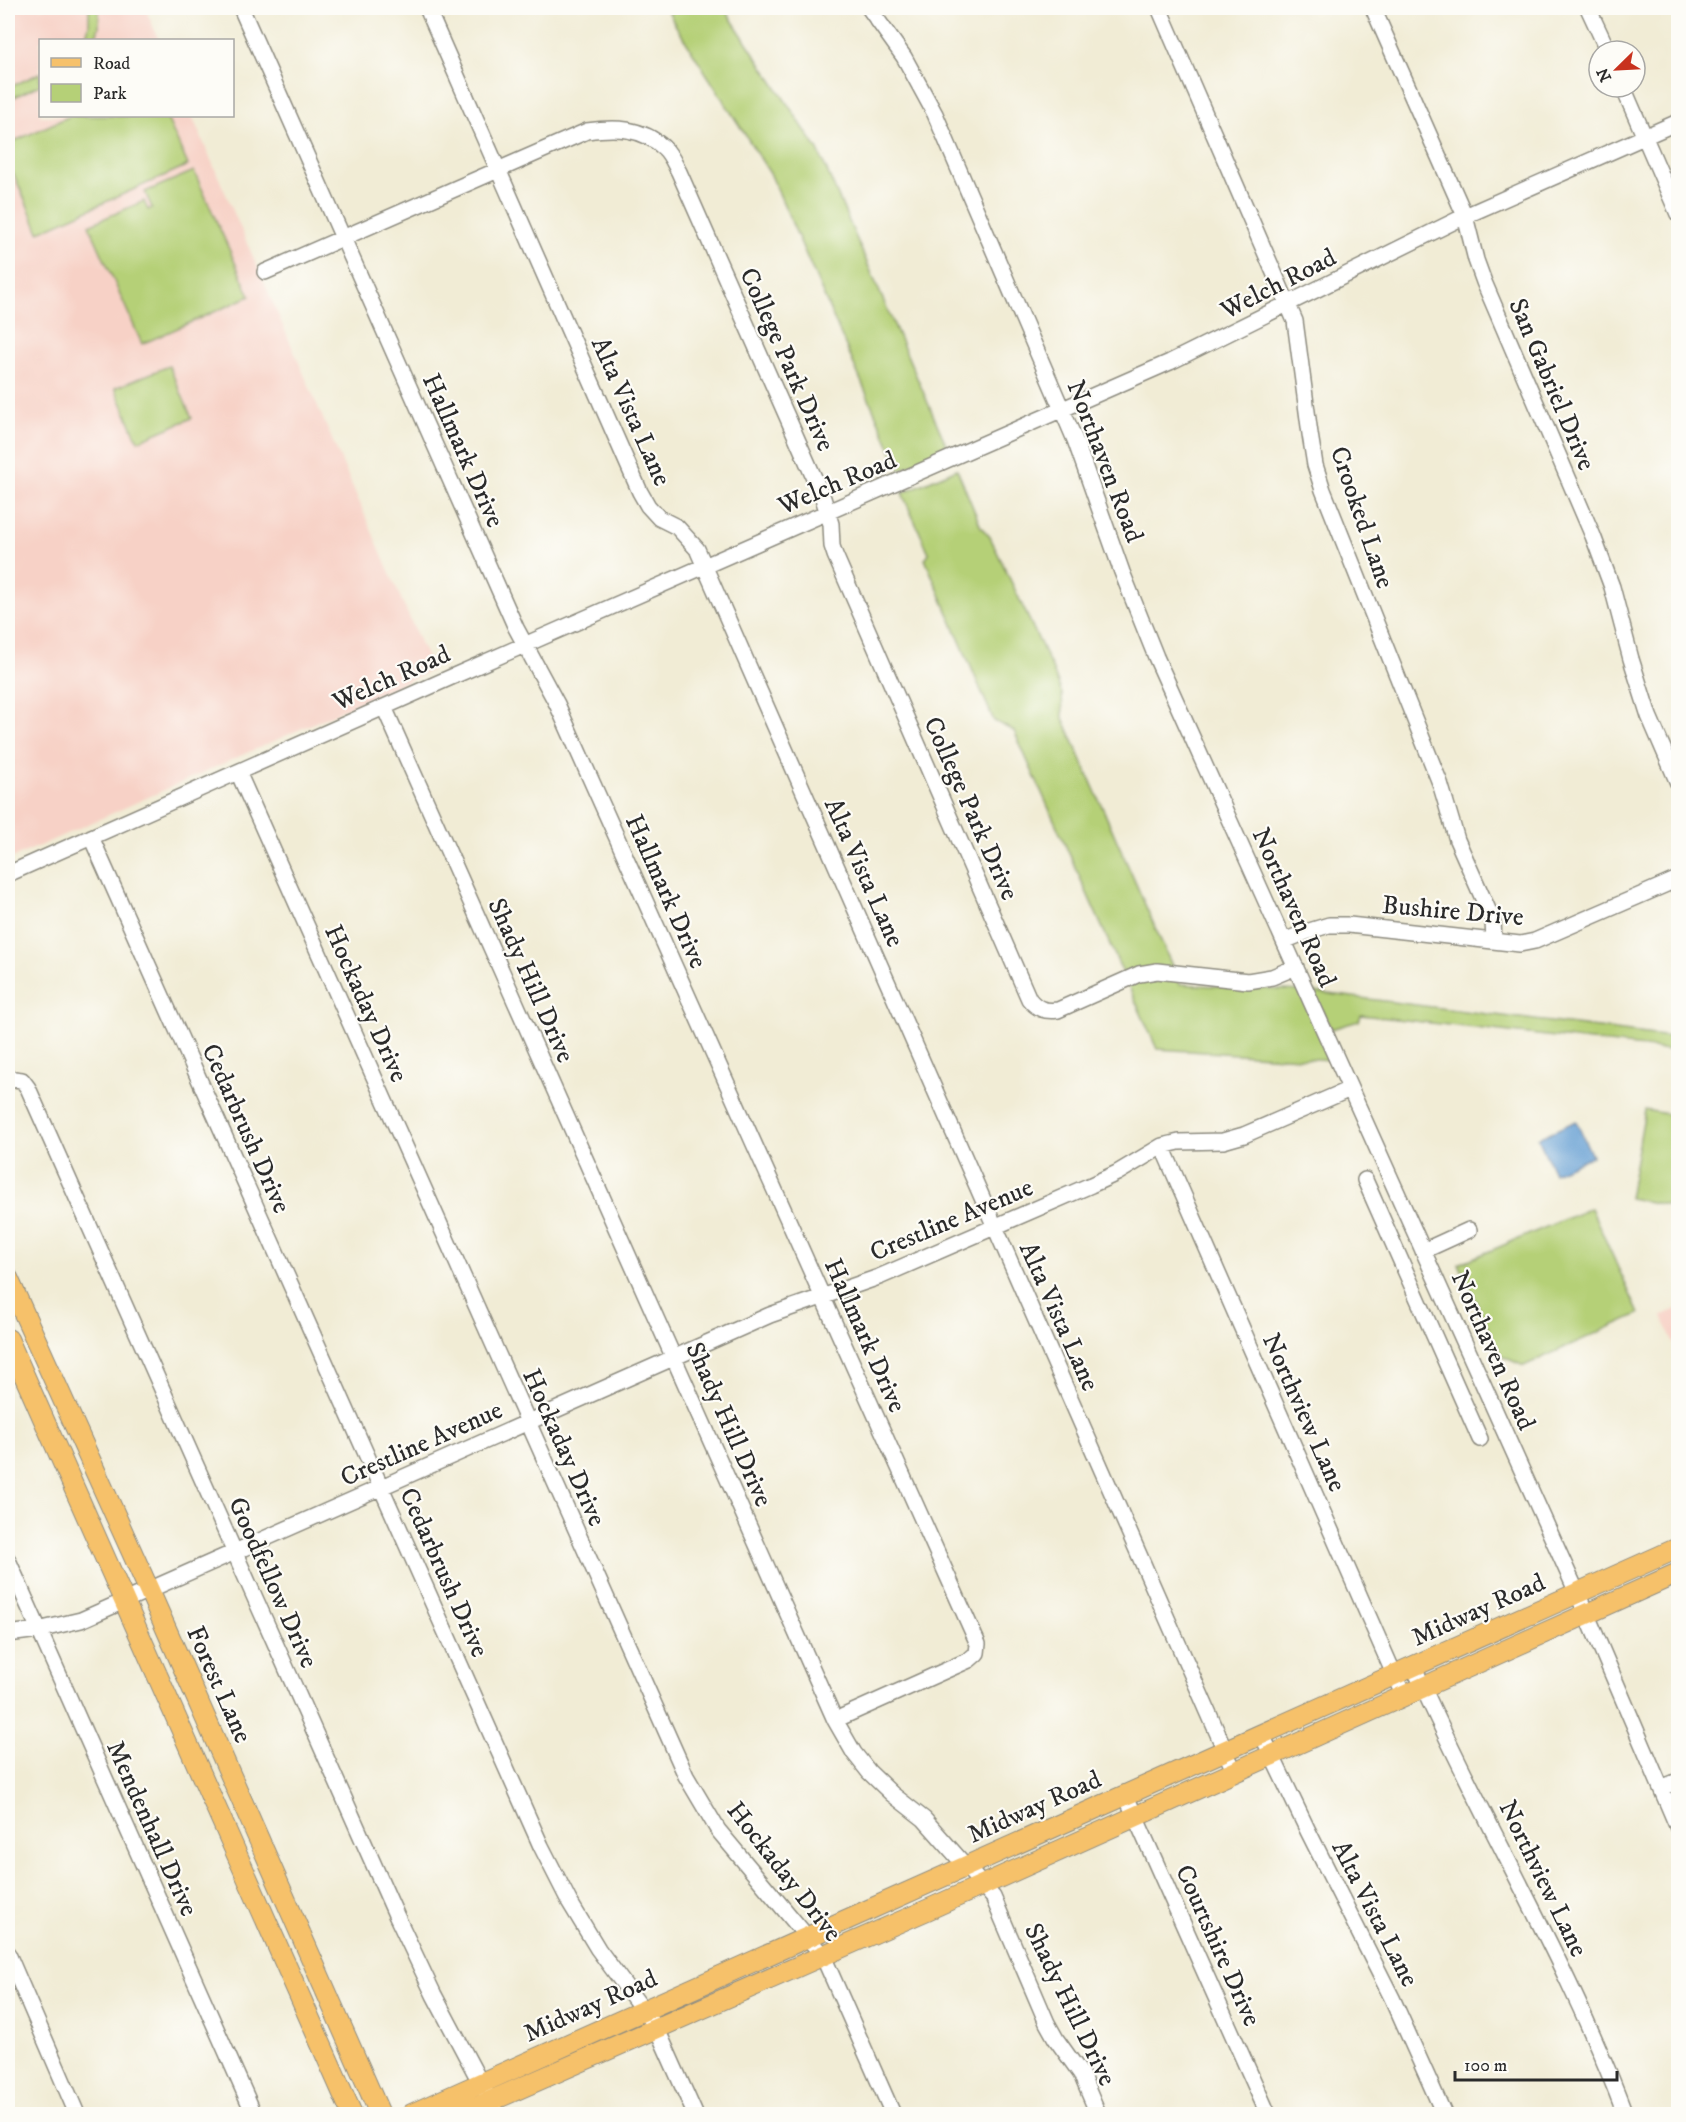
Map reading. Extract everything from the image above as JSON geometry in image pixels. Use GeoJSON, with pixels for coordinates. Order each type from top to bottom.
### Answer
{"type":"FeatureCollection","features":[{"type":"Feature","properties":{"kind":"main road","name":"Forest Lane"},"geometry":{"type":"LineString","coordinates":[[8,1278],[149,1590],[380,2115]]}},
{"type":"Feature","properties":{"kind":"main road","name":"Forest Lane"},"geometry":{"type":"LineString","coordinates":[[8,1339],[352,2115]]}},
{"type":"Feature","properties":{"kind":"main road","name":"Midway Road"},"geometry":{"type":"LineString","coordinates":[[412,2115],[1678,1548]]}},
{"type":"Feature","properties":{"kind":"main road","name":"Midway Road"},"geometry":{"type":"LineString","coordinates":[[461,2115],[494,2108],[657,2029],[1235,1773],[1678,1573]]}},
{"type":"Feature","properties":{"kind":"street","name":"Hallmark Drive"},"geometry":{"type":"LineString","coordinates":[[241,8],[525,645],[557,704],[978,1644],[977,1653],[969,1660],[835,1720]]}},
{"type":"Feature","properties":{"kind":"street","name":"Northaven Road"},"geometry":{"type":"LineString","coordinates":[[869,8],[904,57],[935,114],[1062,408],[1156,657],[1587,1615],[1678,1828]]}},
{"type":"Feature","properties":{"kind":"street","name":"Crooked Lane"},"geometry":{"type":"LineString","coordinates":[[1158,8],[1295,321],[1315,465],[1323,490],[1440,783],[1457,840],[1492,921],[1494,940]]}},
{"type":"Feature","properties":{"kind":"street","name":"San Gabriel Drive"},"geometry":{"type":"LineString","coordinates":[[1373,8],[1465,216],[1484,282],[1593,536],[1612,587],[1649,716],[1678,783]]}},
{"type":"Feature","properties":{"kind":"street"},"geometry":{"type":"LineString","coordinates":[[1588,8],[1602,39]]}},
{"type":"Feature","properties":{"kind":"street","name":"Alta Vista Lane"},"geometry":{"type":"LineString","coordinates":[[431,9],[498,170],[640,492],[648,506],[659,518],[677,527],[697,549],[1235,1773]]}},
{"type":"Feature","properties":{"kind":"street"},"geometry":{"type":"LineString","coordinates":[[1628,99],[1678,214]]}},
{"type":"Feature","properties":{"kind":"street","name":"Welch Road"},"geometry":{"type":"LineString","coordinates":[[8,874],[1200,348],[1465,216],[1678,122]]}},
{"type":"Feature","properties":{"kind":"street","name":"College Park Drive"},"geometry":{"type":"LineString","coordinates":[[265,272],[587,131],[624,128],[646,135],[666,149],[679,172],[824,498],[835,555],[1029,999],[1035,1007],[1047,1011],[1058,1010],[1139,974],[1157,971],[1248,981],[1272,977],[1296,967]]}},
{"type":"Feature","properties":{"kind":"street","name":"Shady Hill Drive"},"geometry":{"type":"LineString","coordinates":[[384,707],[835,1720],[854,1753],[869,1772],[924,1819],[993,1897],[1047,2023],[1081,2074],[1098,2115]]}},
{"type":"Feature","properties":{"kind":"street","name":"Hockaday Drive"},"geometry":{"type":"LineString","coordinates":[[238,772],[686,1776],[718,1830],[823,1956],[893,2115]]}},
{"type":"Feature","properties":{"kind":"street","name":"Cedarbrush Drive"},"geometry":{"type":"LineString","coordinates":[[91,837],[541,1846],[568,1901],[598,1949],[657,2029],[695,2115]]}},
{"type":"Feature","properties":{"kind":"street","name":"Bushire Drive"},"geometry":{"type":"LineString","coordinates":[[1284,941],[1329,925],[1374,927],[1520,944],[1535,941],[1678,879]]}},
{"type":"Feature","properties":{"kind":"street","name":"Goodfellow Drive"},"geometry":{"type":"LineString","coordinates":[[8,1082],[14,1079],[22,1080],[28,1088],[397,1917],[434,1995],[494,2108]]}},
{"type":"Feature","properties":{"kind":"street","name":"Crestline Avenue"},"geometry":{"type":"LineString","coordinates":[[8,1634],[39,1630],[81,1620],[770,1315],[879,1277],[1117,1173],[1162,1146],[1179,1142],[1223,1141],[1244,1135],[1350,1089]]}},
{"type":"Feature","properties":{"kind":"street","name":"Northview Lane"},"geometry":{"type":"LineString","coordinates":[[1162,1146],[1404,1697]]}},
{"type":"Feature","properties":{"kind":"street"},"geometry":{"type":"LineString","coordinates":[[1365,1180],[1480,1439]]}},
{"type":"Feature","properties":{"kind":"street"},"geometry":{"type":"LineString","coordinates":[[1382,1218],[1404,1209]]}},
{"type":"Feature","properties":{"kind":"street"},"geometry":{"type":"LineString","coordinates":[[1423,1251],[1469,1230]]}},
{"type":"Feature","properties":{"kind":"street"},"geometry":{"type":"LineString","coordinates":[[1456,1386],[1479,1377]]}},
{"type":"Feature","properties":{"kind":"street","name":"Mendenhall Drive"},"geometry":{"type":"LineString","coordinates":[[8,1560],[254,2115]]}},
{"type":"Feature","properties":{"kind":"street","name":"Northview Lane"},"geometry":{"type":"LineString","coordinates":[[1414,1667],[1552,1945],[1611,2076],[1624,2115]]}},
{"type":"Feature","properties":{"kind":"street","name":"Alta Vista Lane"},"geometry":{"type":"LineString","coordinates":[[1262,1735],[1392,1998],[1444,2115]]}},
{"type":"Feature","properties":{"kind":"street"},"geometry":{"type":"LineString","coordinates":[[1661,1788],[1678,1781]]}},
{"type":"Feature","properties":{"kind":"street","name":"Courtshire Drive"},"geometry":{"type":"LineString","coordinates":[[1126,1796],[1268,2115]]}},
{"type":"Feature","properties":{"kind":"street"},"geometry":{"type":"LineString","coordinates":[[8,1954],[77,2115]]}},
{"type":"Feature","properties":{"kind":"shaded area"},"geometry":{"type":"Polygon","coordinates":[[[8,8],[145,8],[159,39],[39,39],[39,117],[192,117],[432,670],[8,860],[8,8]]]}},
{"type":"Feature","properties":{"kind":"shaded area"},"geometry":{"type":"Polygon","coordinates":[[[1678,1308],[1678,1354],[1662,1316],[1678,1308]]]}},
{"type":"Feature","properties":{"kind":"green space"},"geometry":{"type":"Polygon","coordinates":[[[89,8],[99,8],[99,27],[95,39],[85,39],[89,25],[89,8]]]}},
{"type":"Feature","properties":{"kind":"green space"},"geometry":{"type":"Polygon","coordinates":[[[667,8],[724,8],[818,150],[948,449],[900,470],[771,175],[674,23],[667,8]]]}},
{"type":"Feature","properties":{"kind":"green space"},"geometry":{"type":"Polygon","coordinates":[[[39,73],[39,85],[8,100],[8,88],[39,73]]]}},
{"type":"Feature","properties":{"kind":"green space"},"geometry":{"type":"Polygon","coordinates":[[[68,117],[166,117],[188,165],[39,232],[8,161],[8,144],[68,117]]]}},
{"type":"Feature","properties":{"kind":"green space"},"geometry":{"type":"Polygon","coordinates":[[[194,171],[250,296],[142,344],[89,225],[144,201],[148,210],[152,208],[145,192],[194,171]]]}},
{"type":"Feature","properties":{"kind":"green space"},"geometry":{"type":"Polygon","coordinates":[[[169,366],[192,418],[138,441],[115,388],[169,366]]]}},
{"type":"Feature","properties":{"kind":"green space"},"geometry":{"type":"Polygon","coordinates":[[[957,469],[981,527],[990,537],[1052,668],[1062,694],[1063,718],[1180,984],[1301,991],[1331,1060],[1157,1049],[1014,731],[994,721],[925,559],[929,553],[902,493],[957,469]]]}},
{"type":"Feature","properties":{"kind":"green space"},"geometry":{"type":"Polygon","coordinates":[[[1313,992],[1678,1038],[1678,1051],[1361,1015],[1359,1021],[1331,1029],[1313,992]]]}},
{"type":"Feature","properties":{"kind":"green space"},"geometry":{"type":"Polygon","coordinates":[[[1645,1110],[1678,1116],[1678,1169],[1672,1206],[1629,1198],[1645,1110]]]}},
{"type":"Feature","properties":{"kind":"green space"},"geometry":{"type":"Polygon","coordinates":[[[1591,1208],[1639,1314],[1524,1366],[1501,1356],[1459,1264],[1591,1208]]]}},
{"type":"Feature","properties":{"kind":"water"},"geometry":{"type":"Polygon","coordinates":[[[1576,1121],[1592,1156],[1554,1173],[1538,1138],[1576,1121]]]}}]}
